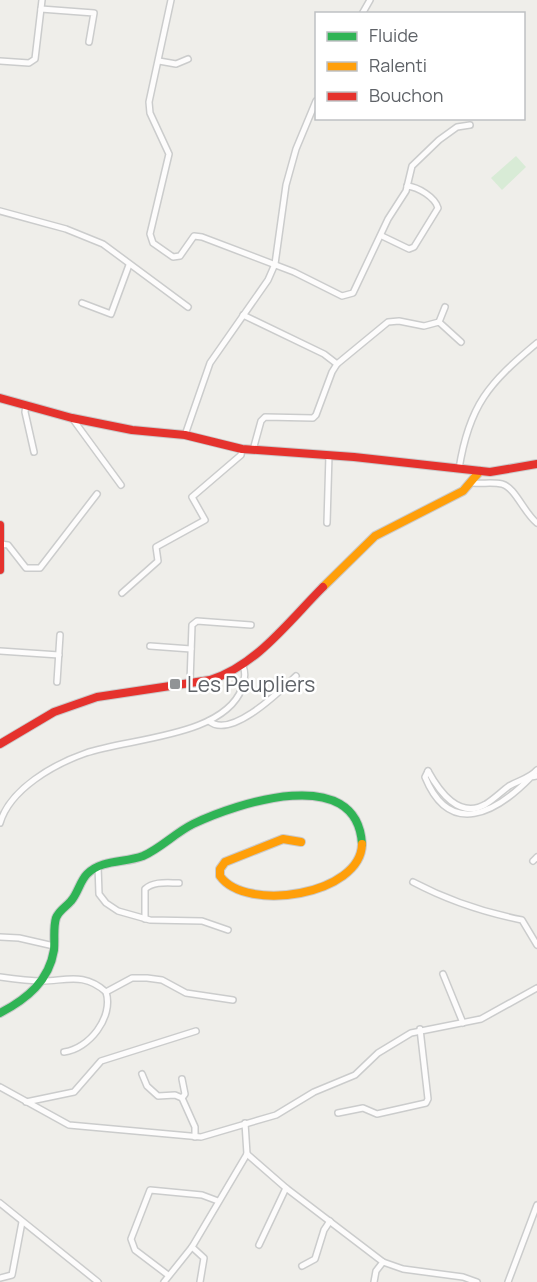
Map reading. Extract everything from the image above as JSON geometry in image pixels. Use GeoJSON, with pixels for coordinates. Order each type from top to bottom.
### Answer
{"type":"FeatureCollection","features":[{"type":"Feature","properties":{"kind":"street"},"geometry":{"type":"LineString","coordinates":[[0,61],[29,63],[33,61],[42,0]]}},
{"type":"Feature","properties":{"kind":"street"},"geometry":{"type":"LineString","coordinates":[[171,0],[149,107],[166,144],[168,164],[150,231],[152,240],[177,258],[194,236],[202,237],[275,264],[342,296],[348,296],[353,292],[407,186],[412,166],[439,140],[457,127],[470,125]]}},
{"type":"Feature","properties":{"kind":"street"},"geometry":{"type":"LineString","coordinates":[[365,12],[370,0]]}},
{"type":"Feature","properties":{"kind":"street"},"geometry":{"type":"LineString","coordinates":[[41,9],[94,13],[89,42]]}},
{"type":"Feature","properties":{"kind":"street"},"geometry":{"type":"LineString","coordinates":[[159,61],[176,63],[188,59]]}},
{"type":"Feature","properties":{"kind":"street"},"geometry":{"type":"LineString","coordinates":[[185,435],[210,363],[268,280],[275,264],[281,212],[288,178],[315,104]]}},
{"type":"Feature","properties":{"kind":"street"},"geometry":{"type":"LineString","coordinates":[[382,236],[409,249],[414,247],[438,208],[436,202],[416,188],[407,186]]}},
{"type":"Feature","properties":{"kind":"street"},"geometry":{"type":"LineString","coordinates":[[0,211],[66,229],[102,244],[188,307]]}},
{"type":"Feature","properties":{"kind":"street"},"geometry":{"type":"LineString","coordinates":[[82,303],[111,314],[129,265]]}},
{"type":"Feature","properties":{"kind":"street"},"geometry":{"type":"LineString","coordinates":[[439,322],[445,307]]}},
{"type":"Feature","properties":{"kind":"street"},"geometry":{"type":"LineString","coordinates":[[243,315],[314,349],[338,364]]}},
{"type":"Feature","properties":{"kind":"street"},"geometry":{"type":"LineString","coordinates":[[253,450],[261,421],[265,417],[313,418],[332,372],[338,364],[388,322],[399,321],[424,326],[439,322]]}},
{"type":"Feature","properties":{"kind":"street"},"geometry":{"type":"LineString","coordinates":[[439,322],[461,342]]}},
{"type":"Feature","properties":{"kind":"street"},"geometry":{"type":"LineString","coordinates":[[459,469],[473,411],[504,373],[537,343]]}},
{"type":"Feature","properties":{"kind":"street"},"geometry":{"type":"LineString","coordinates":[[0,398],[72,418],[132,430],[185,435],[242,449],[329,455],[480,471],[502,471],[537,464]]}},
{"type":"Feature","properties":{"kind":"street"},"geometry":{"type":"LineString","coordinates":[[26,405],[25,412],[34,452]]}},
{"type":"Feature","properties":{"kind":"street"},"geometry":{"type":"LineString","coordinates":[[72,418],[121,485]]}},
{"type":"Feature","properties":{"kind":"street"},"geometry":{"type":"LineString","coordinates":[[122,593],[158,561],[156,547],[205,520],[192,497],[241,455],[242,449]]}},
{"type":"Feature","properties":{"kind":"street"},"geometry":{"type":"LineString","coordinates":[[327,523],[329,455]]}},
{"type":"Feature","properties":{"kind":"street"},"geometry":{"type":"LineString","coordinates":[[0,744],[54,712],[77,703],[119,691],[215,679],[243,666],[375,536],[453,497],[473,483],[480,471]]}},
{"type":"Feature","properties":{"kind":"street"},"geometry":{"type":"LineString","coordinates":[[473,483],[507,486],[524,511],[537,523]]}},
{"type":"Feature","properties":{"kind":"street"},"geometry":{"type":"LineString","coordinates":[[0,544],[8,545],[26,568],[40,568],[97,494]]}},
{"type":"Feature","properties":{"kind":"street"},"geometry":{"type":"LineString","coordinates":[[0,525],[0,570]]}},
{"type":"Feature","properties":{"kind":"street"},"geometry":{"type":"LineString","coordinates":[[190,682],[192,625],[197,621],[251,625]]}},
{"type":"Feature","properties":{"kind":"street"},"geometry":{"type":"LineString","coordinates":[[57,682],[60,635]]}},
{"type":"Feature","properties":{"kind":"street"},"geometry":{"type":"LineString","coordinates":[[150,646],[191,649]]}},
{"type":"Feature","properties":{"kind":"street"},"geometry":{"type":"LineString","coordinates":[[0,651],[59,655]]}},
{"type":"Feature","properties":{"kind":"street"},"geometry":{"type":"LineString","coordinates":[[0,823],[11,800],[66,761],[97,750],[176,732],[209,721],[228,708],[238,696],[245,675],[243,666]]}},
{"type":"Feature","properties":{"kind":"street"},"geometry":{"type":"LineString","coordinates":[[209,721],[221,724],[247,717],[272,699],[296,676]]}},
{"type":"Feature","properties":{"kind":"street"},"geometry":{"type":"LineString","coordinates":[[534,777],[507,787],[487,804],[468,809],[450,800],[436,786],[428,771],[425,772],[428,783],[442,803],[456,813],[470,815],[485,812],[495,806],[534,777],[537,770]]}},
{"type":"Feature","properties":{"kind":"street"},"geometry":{"type":"LineString","coordinates":[[0,1013],[43,981],[50,969],[57,916],[73,897],[86,875],[98,866],[139,858],[187,827],[257,800],[273,797],[327,797],[345,807],[361,832],[360,855],[348,875],[339,882],[300,891],[259,895],[231,887],[221,879],[220,868],[225,862],[283,839],[301,842]]}},
{"type":"Feature","properties":{"kind":"street"},"geometry":{"type":"LineString","coordinates":[[98,866],[98,891],[103,900],[118,911],[145,919],[202,921],[228,930]]}},
{"type":"Feature","properties":{"kind":"street"},"geometry":{"type":"LineString","coordinates":[[413,882],[459,904],[522,920],[537,945]]}},
{"type":"Feature","properties":{"kind":"street"},"geometry":{"type":"LineString","coordinates":[[145,919],[145,889],[149,885],[179,883]]}},
{"type":"Feature","properties":{"kind":"street"},"geometry":{"type":"LineString","coordinates":[[0,937],[19,938],[54,946]]}},
{"type":"Feature","properties":{"kind":"street"},"geometry":{"type":"LineString","coordinates":[[443,974],[464,1023]]}},
{"type":"Feature","properties":{"kind":"street"},"geometry":{"type":"LineString","coordinates":[[0,977],[43,981],[81,978],[96,983],[105,992],[108,1009],[105,1021],[72,1051],[63,1052]]}},
{"type":"Feature","properties":{"kind":"street"},"geometry":{"type":"LineString","coordinates":[[105,992],[132,978],[147,978],[162,980],[186,993],[233,1000]]}},
{"type":"Feature","properties":{"kind":"street"},"geometry":{"type":"LineString","coordinates":[[0,1087],[69,1125],[195,1137],[276,1115],[314,1092],[355,1076],[386,1047],[420,1029],[481,1019],[537,988]]}},
{"type":"Feature","properties":{"kind":"street"},"geometry":{"type":"LineString","coordinates":[[338,1113],[363,1108],[378,1114],[426,1103],[427,1087],[420,1029]]}},
{"type":"Feature","properties":{"kind":"street"},"geometry":{"type":"LineString","coordinates":[[26,1101],[74,1092],[101,1061],[196,1032]]}},
{"type":"Feature","properties":{"kind":"street"},"geometry":{"type":"LineString","coordinates":[[142,1074],[147,1086],[158,1095],[175,1095],[182,1098],[195,1127],[195,1137]]}},
{"type":"Feature","properties":{"kind":"street"},"geometry":{"type":"LineString","coordinates":[[182,1080],[185,1094],[182,1098]]}},
{"type":"Feature","properties":{"kind":"street"},"geometry":{"type":"LineString","coordinates":[[164,1282],[192,1247],[248,1154],[245,1123]]}},
{"type":"Feature","properties":{"kind":"street"},"geometry":{"type":"LineString","coordinates":[[248,1154],[286,1188],[383,1262],[403,1269],[463,1277],[477,1282]]}},
{"type":"Feature","properties":{"kind":"street"},"geometry":{"type":"LineString","coordinates":[[259,1245],[286,1188]]}},
{"type":"Feature","properties":{"kind":"street"},"geometry":{"type":"LineString","coordinates":[[168,1275],[135,1250],[131,1239],[150,1190],[202,1195],[218,1201]]}},
{"type":"Feature","properties":{"kind":"street"},"geometry":{"type":"LineString","coordinates":[[0,1203],[98,1282]]}},
{"type":"Feature","properties":{"kind":"street"},"geometry":{"type":"LineString","coordinates":[[508,1282],[537,1205]]}},
{"type":"Feature","properties":{"kind":"street"},"geometry":{"type":"LineString","coordinates":[[302,1266],[315,1259],[324,1230],[330,1221]]}},
{"type":"Feature","properties":{"kind":"street"},"geometry":{"type":"LineString","coordinates":[[0,1278],[12,1275],[22,1222]]}},
{"type":"Feature","properties":{"kind":"street"},"geometry":{"type":"LineString","coordinates":[[192,1247],[204,1258],[200,1282]]}},
{"type":"Feature","properties":{"kind":"street"},"geometry":{"type":"LineString","coordinates":[[374,1282],[376,1271],[383,1262]]}},
{"type":"Feature","properties":{"kind":"green space"},"geometry":{"type":"Polygon","coordinates":[[[516,156],[526,167],[502,190],[491,178],[516,156]]]}},
{"type":"Feature","properties":{"kind":"traffic: fast"},"geometry":{"type":"LineString","coordinates":[[0,1013],[28,995],[42,980],[54,950],[57,915],[73,898],[87,874],[93,869],[143,856],[193,824],[237,807],[292,796],[318,797],[340,804],[355,819],[362,844]]}},
{"type":"Feature","properties":{"kind":"traffic: slow"},"geometry":{"type":"LineString","coordinates":[[323,587],[375,536],[463,491],[480,471]]}},
{"type":"Feature","properties":{"kind":"traffic: slow"},"geometry":{"type":"LineString","coordinates":[[301,842],[283,839],[225,862],[220,869],[220,876],[234,887],[253,894],[276,896],[300,893],[323,886],[343,876],[357,862],[362,844]]}},
{"type":"Feature","properties":{"kind":"traffic: jam"},"geometry":{"type":"LineString","coordinates":[[0,398],[72,418],[132,430],[185,435],[242,449],[354,457],[490,472],[537,464]]}},
{"type":"Feature","properties":{"kind":"traffic: jam"},"geometry":{"type":"LineString","coordinates":[[0,525],[0,570]]}},
{"type":"Feature","properties":{"kind":"traffic: jam"},"geometry":{"type":"LineString","coordinates":[[0,744],[54,712],[97,697],[210,680],[227,673],[271,641],[323,587]]}},
{"type":"Feature","properties":{"kind":"place","name":"Les Peupliers"},"geometry":{"type":"Point","coordinates":[175,684]}}]}
